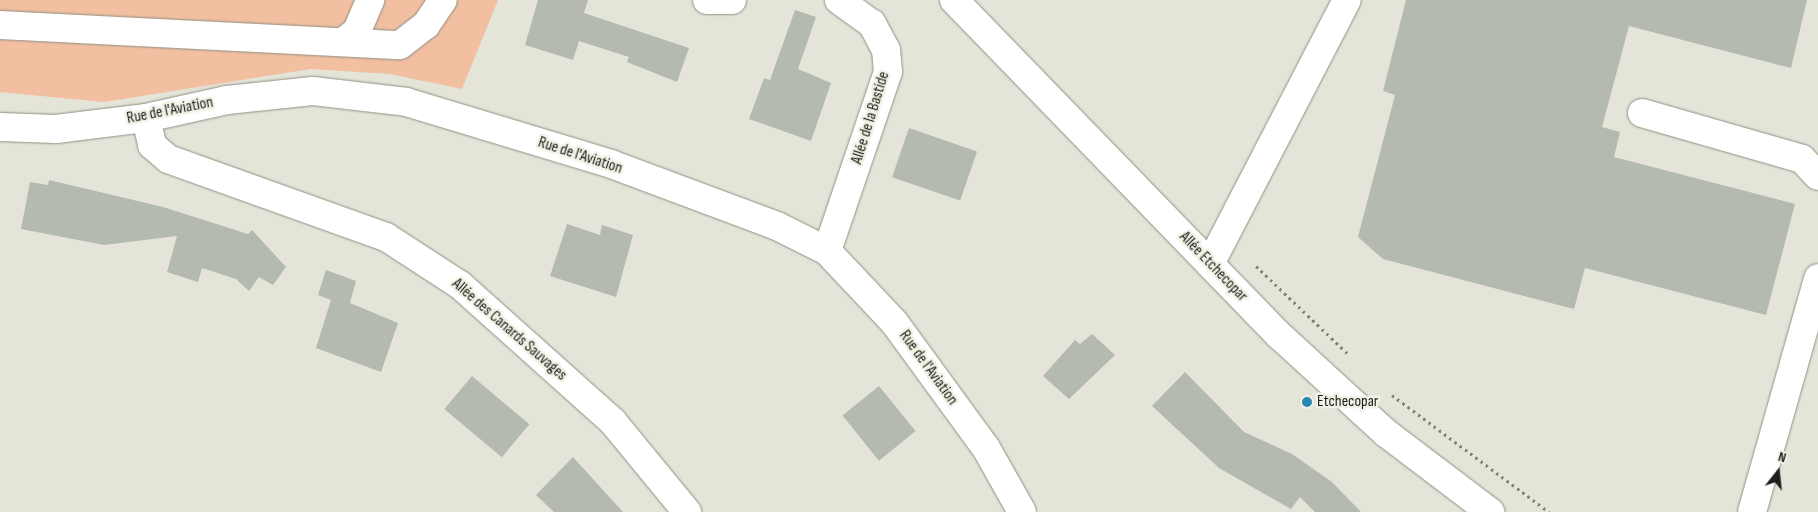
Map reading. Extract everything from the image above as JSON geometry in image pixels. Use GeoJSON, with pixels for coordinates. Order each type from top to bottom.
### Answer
{"type":"FeatureCollection","features":[{"type":"Feature","properties":{"kind":"street"},"geometry":{"type":"LineString","coordinates":[[343,42],[357,31],[370,0]]}},
{"type":"Feature","properties":{"kind":"street"},"geometry":{"type":"LineString","coordinates":[[0,25],[400,45],[426,25],[443,0]]}},
{"type":"Feature","properties":{"kind":"street"},"geometry":{"type":"LineString","coordinates":[[707,0],[732,0]]}},
{"type":"Feature","properties":{"kind":"street","name":"Allée de la Bastide"},"geometry":{"type":"LineString","coordinates":[[827,251],[888,72],[886,50],[872,24],[839,0]]}},
{"type":"Feature","properties":{"kind":"street","name":"Allée Etchecopar"},"geometry":{"type":"LineString","coordinates":[[954,0],[1210,264],[1386,433],[1490,512]]}},
{"type":"Feature","properties":{"kind":"street"},"geometry":{"type":"LineString","coordinates":[[1210,264],[1227,238],[1347,0]]}},
{"type":"Feature","properties":{"kind":"street","name":"Rue de l'Aviation"},"geometry":{"type":"LineString","coordinates":[[0,127],[56,129],[146,118],[227,100],[313,91],[406,102],[611,164],[777,226],[827,251],[894,322],[986,448],[1022,512]]}},
{"type":"Feature","properties":{"kind":"street"},"geometry":{"type":"LineString","coordinates":[[1642,112],[1802,158],[1818,176]]}},
{"type":"Feature","properties":{"kind":"street","name":"Allée des Canards Sauvages"},"geometry":{"type":"LineString","coordinates":[[146,118],[152,146],[168,159],[386,237],[460,285],[613,422],[687,512]]}},
{"type":"Feature","properties":{"kind":"street"},"geometry":{"type":"LineString","coordinates":[[1752,512],[1818,278]]}},
{"type":"Feature","properties":{"kind":"path"},"geometry":{"type":"LineString","coordinates":[[1227,238],[1352,359]]}},
{"type":"Feature","properties":{"kind":"path"},"geometry":{"type":"LineString","coordinates":[[1385,390],[1549,512]]}},
{"type":"Feature","properties":{"kind":"shaded area"},"geometry":{"type":"Polygon","coordinates":[[[0,0],[498,0],[462,89],[390,74],[311,69],[104,102],[0,92],[0,0]]]}},
{"type":"Feature","properties":{"kind":"building"},"geometry":{"type":"Polygon","coordinates":[[[538,0],[588,0],[584,13],[689,48],[677,82],[627,62],[629,57],[579,41],[573,60],[525,45],[538,0]]]}},
{"type":"Feature","properties":{"kind":"building"},"geometry":{"type":"Polygon","coordinates":[[[1406,0],[1807,0],[1791,68],[1629,26],[1602,127],[1620,132],[1614,157],[1795,204],[1766,315],[1585,268],[1574,309],[1383,259],[1358,237],[1395,95],[1383,91],[1406,0]]]}},
{"type":"Feature","properties":{"kind":"building"},"geometry":{"type":"Polygon","coordinates":[[[795,10],[816,17],[798,69],[831,83],[811,141],[749,119],[764,78],[770,80],[795,10]]]}},
{"type":"Feature","properties":{"kind":"building"},"geometry":{"type":"Polygon","coordinates":[[[909,128],[977,151],[960,201],[892,177],[909,128]]]}},
{"type":"Feature","properties":{"kind":"building"},"geometry":{"type":"Polygon","coordinates":[[[49,180],[163,207],[248,234],[252,230],[286,267],[273,285],[259,277],[249,291],[236,279],[202,268],[198,282],[167,272],[177,236],[104,245],[21,229],[30,182],[48,185],[49,180]]]}},
{"type":"Feature","properties":{"kind":"building"},"geometry":{"type":"Polygon","coordinates":[[[567,224],[600,235],[602,225],[633,235],[616,297],[550,276],[567,224]]]}},
{"type":"Feature","properties":{"kind":"building"},"geometry":{"type":"Polygon","coordinates":[[[326,270],[356,281],[350,303],[398,323],[381,372],[316,348],[331,300],[318,295],[326,270]]]}},
{"type":"Feature","properties":{"kind":"building"},"geometry":{"type":"Polygon","coordinates":[[[1092,334],[1115,355],[1069,399],[1043,376],[1075,340],[1080,344],[1092,334]]]}},
{"type":"Feature","properties":{"kind":"building"},"geometry":{"type":"Polygon","coordinates":[[[1185,372],[1244,432],[1292,454],[1332,482],[1361,512],[1315,512],[1300,497],[1291,509],[1219,468],[1152,406],[1185,372]]]}},
{"type":"Feature","properties":{"kind":"building"},"geometry":{"type":"Polygon","coordinates":[[[472,376],[529,424],[502,457],[444,409],[472,376]]]}},
{"type":"Feature","properties":{"kind":"building"},"geometry":{"type":"Polygon","coordinates":[[[879,386],[916,431],[879,461],[842,416],[879,386]]]}},
{"type":"Feature","properties":{"kind":"building"},"geometry":{"type":"Polygon","coordinates":[[[573,457],[623,512],[554,512],[536,495],[573,457]]]}},
{"type":"Feature","properties":{"kind":"place","name":"Etchecopar"},"geometry":{"type":"Point","coordinates":[1307,402]}}]}
